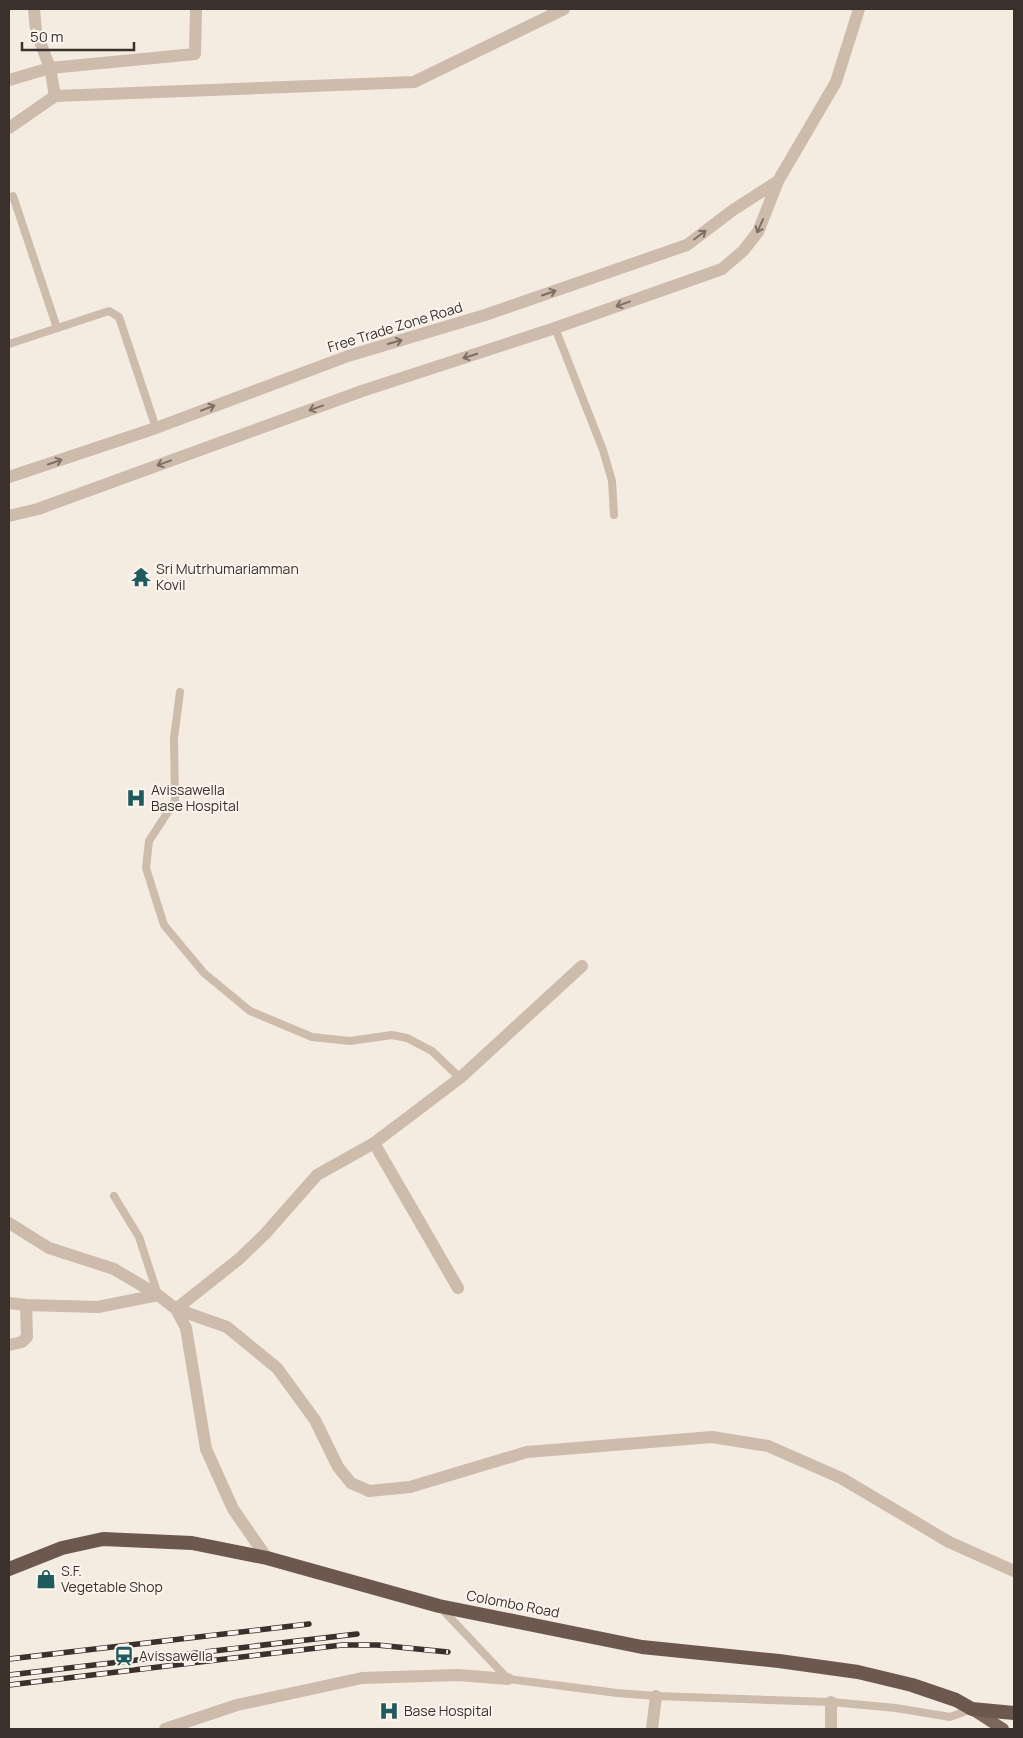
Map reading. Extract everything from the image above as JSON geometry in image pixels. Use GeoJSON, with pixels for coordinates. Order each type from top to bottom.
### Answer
{"type":"FeatureCollection","features":[{"type":"Feature","properties":{"kind":"highway","name":"Colombo Road"},"geometry":{"type":"LineString","coordinates":[[9,1569],[62,1548],[103,1539],[192,1543],[267,1558],[439,1606],[642,1647],[779,1661],[858,1672],[912,1684],[956,1700],[972,1709],[1014,1713]]}},
{"type":"Feature","properties":{"kind":"main road"},"geometry":{"type":"LineString","coordinates":[[972,1709],[1003,1729]]}},
{"type":"Feature","properties":{"kind":"street"},"geometry":{"type":"LineString","coordinates":[[34,9],[36,31],[50,68],[55,96]]}},
{"type":"Feature","properties":{"kind":"street"},"geometry":{"type":"LineString","coordinates":[[9,80],[50,68],[196,54],[196,9]]}},
{"type":"Feature","properties":{"kind":"street"},"geometry":{"type":"LineString","coordinates":[[9,128],[55,96],[414,82],[564,9]]}},
{"type":"Feature","properties":{"kind":"street","name":"Free Trade Zone Road"},"geometry":{"type":"LineString","coordinates":[[9,516],[38,509],[362,392],[555,328],[722,269],[743,251],[758,232],[778,181],[836,82],[859,9]]}},
{"type":"Feature","properties":{"kind":"street","name":"Free Trade Zone Road"},"geometry":{"type":"LineString","coordinates":[[9,477],[156,428],[348,356],[485,315],[687,245],[733,210],[778,181]]}},
{"type":"Feature","properties":{"kind":"street"},"geometry":{"type":"LineString","coordinates":[[176,1310],[239,1260],[265,1234],[317,1175],[374,1143],[460,1078],[582,966]]}},
{"type":"Feature","properties":{"kind":"street"},"geometry":{"type":"LineString","coordinates":[[374,1143],[458,1288]]}},
{"type":"Feature","properties":{"kind":"street"},"geometry":{"type":"LineString","coordinates":[[9,1223],[49,1248],[114,1269],[158,1295],[176,1310],[186,1328],[206,1449],[233,1509],[267,1558]]}},
{"type":"Feature","properties":{"kind":"street"},"geometry":{"type":"LineString","coordinates":[[9,1303],[98,1307],[158,1295]]}},
{"type":"Feature","properties":{"kind":"street"},"geometry":{"type":"LineString","coordinates":[[9,1345],[22,1342],[27,1337],[26,1305]]}},
{"type":"Feature","properties":{"kind":"street"},"geometry":{"type":"LineString","coordinates":[[176,1310],[227,1327],[277,1368],[315,1420],[338,1466],[351,1483],[369,1491],[410,1487],[527,1452],[712,1437],[768,1446],[841,1478],[949,1542],[1014,1571]]}},
{"type":"Feature","properties":{"kind":"street"},"geometry":{"type":"LineString","coordinates":[[165,1729],[237,1705],[362,1678],[458,1675],[508,1679]]}},
{"type":"Feature","properties":{"kind":"street"},"geometry":{"type":"LineString","coordinates":[[652,1729],[656,1696]]}},
{"type":"Feature","properties":{"kind":"street"},"geometry":{"type":"LineString","coordinates":[[831,1702],[831,1729]]}},
{"type":"Feature","properties":{"kind":"lane"},"geometry":{"type":"LineString","coordinates":[[13,196],[56,328]]}},
{"type":"Feature","properties":{"kind":"lane"},"geometry":{"type":"LineString","coordinates":[[9,344],[109,310],[119,317],[156,428]]}},
{"type":"Feature","properties":{"kind":"lane"},"geometry":{"type":"LineString","coordinates":[[555,328],[603,450],[612,481],[614,515]]}},
{"type":"Feature","properties":{"kind":"lane"},"geometry":{"type":"LineString","coordinates":[[180,692],[174,738],[175,801],[149,841],[146,868],[164,925],[204,973],[250,1010],[312,1037],[350,1041],[392,1036],[407,1038],[432,1051],[460,1078]]}},
{"type":"Feature","properties":{"kind":"lane"},"geometry":{"type":"LineString","coordinates":[[114,1196],[138,1237],[158,1295]]}},
{"type":"Feature","properties":{"kind":"lane"},"geometry":{"type":"LineString","coordinates":[[439,1606],[508,1679],[656,1696],[831,1702],[896,1708],[950,1717],[972,1709]]}},
{"type":"Feature","properties":{"kind":"railway"},"geometry":{"type":"LineString","coordinates":[[9,1659],[309,1624]]}},
{"type":"Feature","properties":{"kind":"railway"},"geometry":{"type":"LineString","coordinates":[[9,1675],[357,1634]]}},
{"type":"Feature","properties":{"kind":"railway"},"geometry":{"type":"LineString","coordinates":[[9,1685],[342,1645],[377,1645],[448,1652]]}},
{"type":"Feature","properties":{"kind":"place","name":"Sri Mutrhumariamman Kovil"},"geometry":{"type":"Point","coordinates":[141,577]}},
{"type":"Feature","properties":{"kind":"place","name":"Avissawella Base Hospital"},"geometry":{"type":"Point","coordinates":[136,798]}},
{"type":"Feature","properties":{"kind":"place","name":"S.F. Vegetable Shop"},"geometry":{"type":"Point","coordinates":[46,1579]}},
{"type":"Feature","properties":{"kind":"place","name":"Avissawella"},"geometry":{"type":"Point","coordinates":[124,1656]}},
{"type":"Feature","properties":{"kind":"place","name":"Base Hospital"},"geometry":{"type":"Point","coordinates":[389,1711]}}]}
